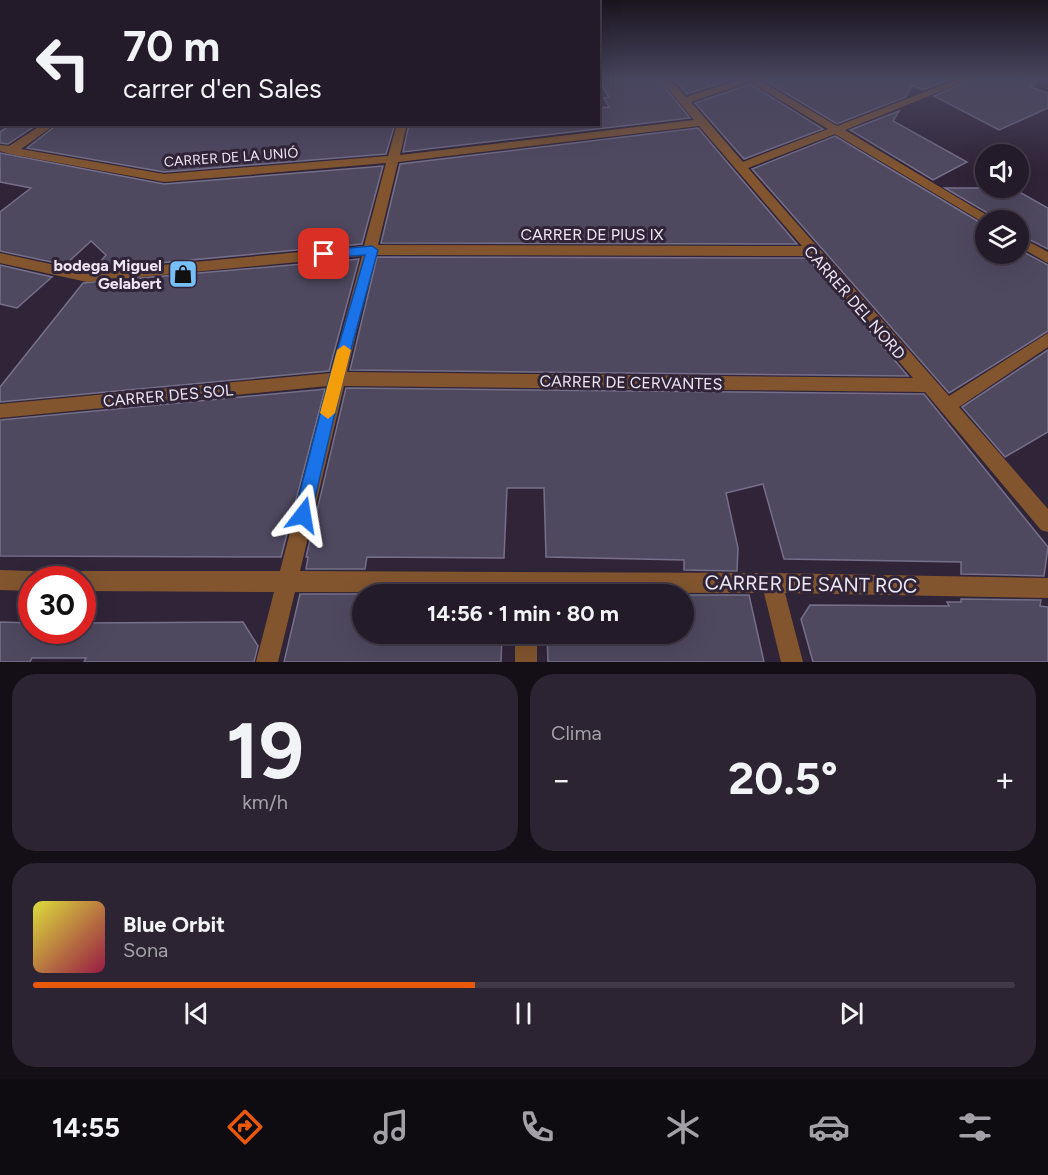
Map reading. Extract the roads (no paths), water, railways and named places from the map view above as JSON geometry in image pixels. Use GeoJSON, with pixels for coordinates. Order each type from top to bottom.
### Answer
{"type":"FeatureCollection","features":[{"type":"Feature","properties":{"kind":"street","name":"CARRER DEL NORD"},"geometry":{"type":"LineString","coordinates":[[692,110],[1048,523]]}},
{"type":"Feature","properties":{"kind":"street"},"geometry":{"type":"LineString","coordinates":[[804,110],[975,213]]}},
{"type":"Feature","properties":{"kind":"street"},"geometry":{"type":"LineString","coordinates":[[740,167],[886,110]]}},
{"type":"Feature","properties":{"kind":"street","name":"CARRER DE LA UNIÓ"},"geometry":{"type":"LineString","coordinates":[[5,150],[164,178],[394,159],[703,122]]}},
{"type":"Feature","properties":{"kind":"street"},"geometry":{"type":"LineString","coordinates":[[5,150],[47,126]]}},
{"type":"Feature","properties":{"kind":"street"},"geometry":{"type":"LineString","coordinates":[[267,662],[336,379],[372,250],[402,126]]}},
{"type":"Feature","properties":{"kind":"street"},"geometry":{"type":"LineString","coordinates":[[1029,247],[1048,258]]}},
{"type":"Feature","properties":{"kind":"street","name":"CARRER DE PIUS IX"},"geometry":{"type":"LineString","coordinates":[[0,258],[87,277],[372,250],[812,251]]}},
{"type":"Feature","properties":{"kind":"street"},"geometry":{"type":"LineString","coordinates":[[947,406],[1048,339]]}},
{"type":"Feature","properties":{"kind":"street","name":"CARRER DE CERVANTES"},"geometry":{"type":"LineString","coordinates":[[336,379],[927,385]]}},
{"type":"Feature","properties":{"kind":"street","name":"CARRER DES SOL"},"geometry":{"type":"LineString","coordinates":[[0,411],[336,379]]}},
{"type":"Feature","properties":{"kind":"street"},"geometry":{"type":"LineString","coordinates":[[0,580],[18,581]]}},
{"type":"Feature","properties":{"kind":"street","name":"CARRER DE SANT ROC"},"geometry":{"type":"LineString","coordinates":[[96,581],[352,585]]}},
{"type":"Feature","properties":{"kind":"street"},"geometry":{"type":"LineString","coordinates":[[772,583],[792,662]]}},
{"type":"Feature","properties":{"kind":"street","name":"CARRER DE SANT ROC"},"geometry":{"type":"LineString","coordinates":[[694,585],[772,583],[1048,588]]}},
{"type":"Feature","properties":{"kind":"street"},"geometry":{"type":"LineString","coordinates":[[526,644],[526,662]]}},
{"type":"Feature","properties":{"kind":"place","name":"bodega Miguel Gelabert"},"geometry":{"type":"Point","coordinates":[183,274]}}]}
